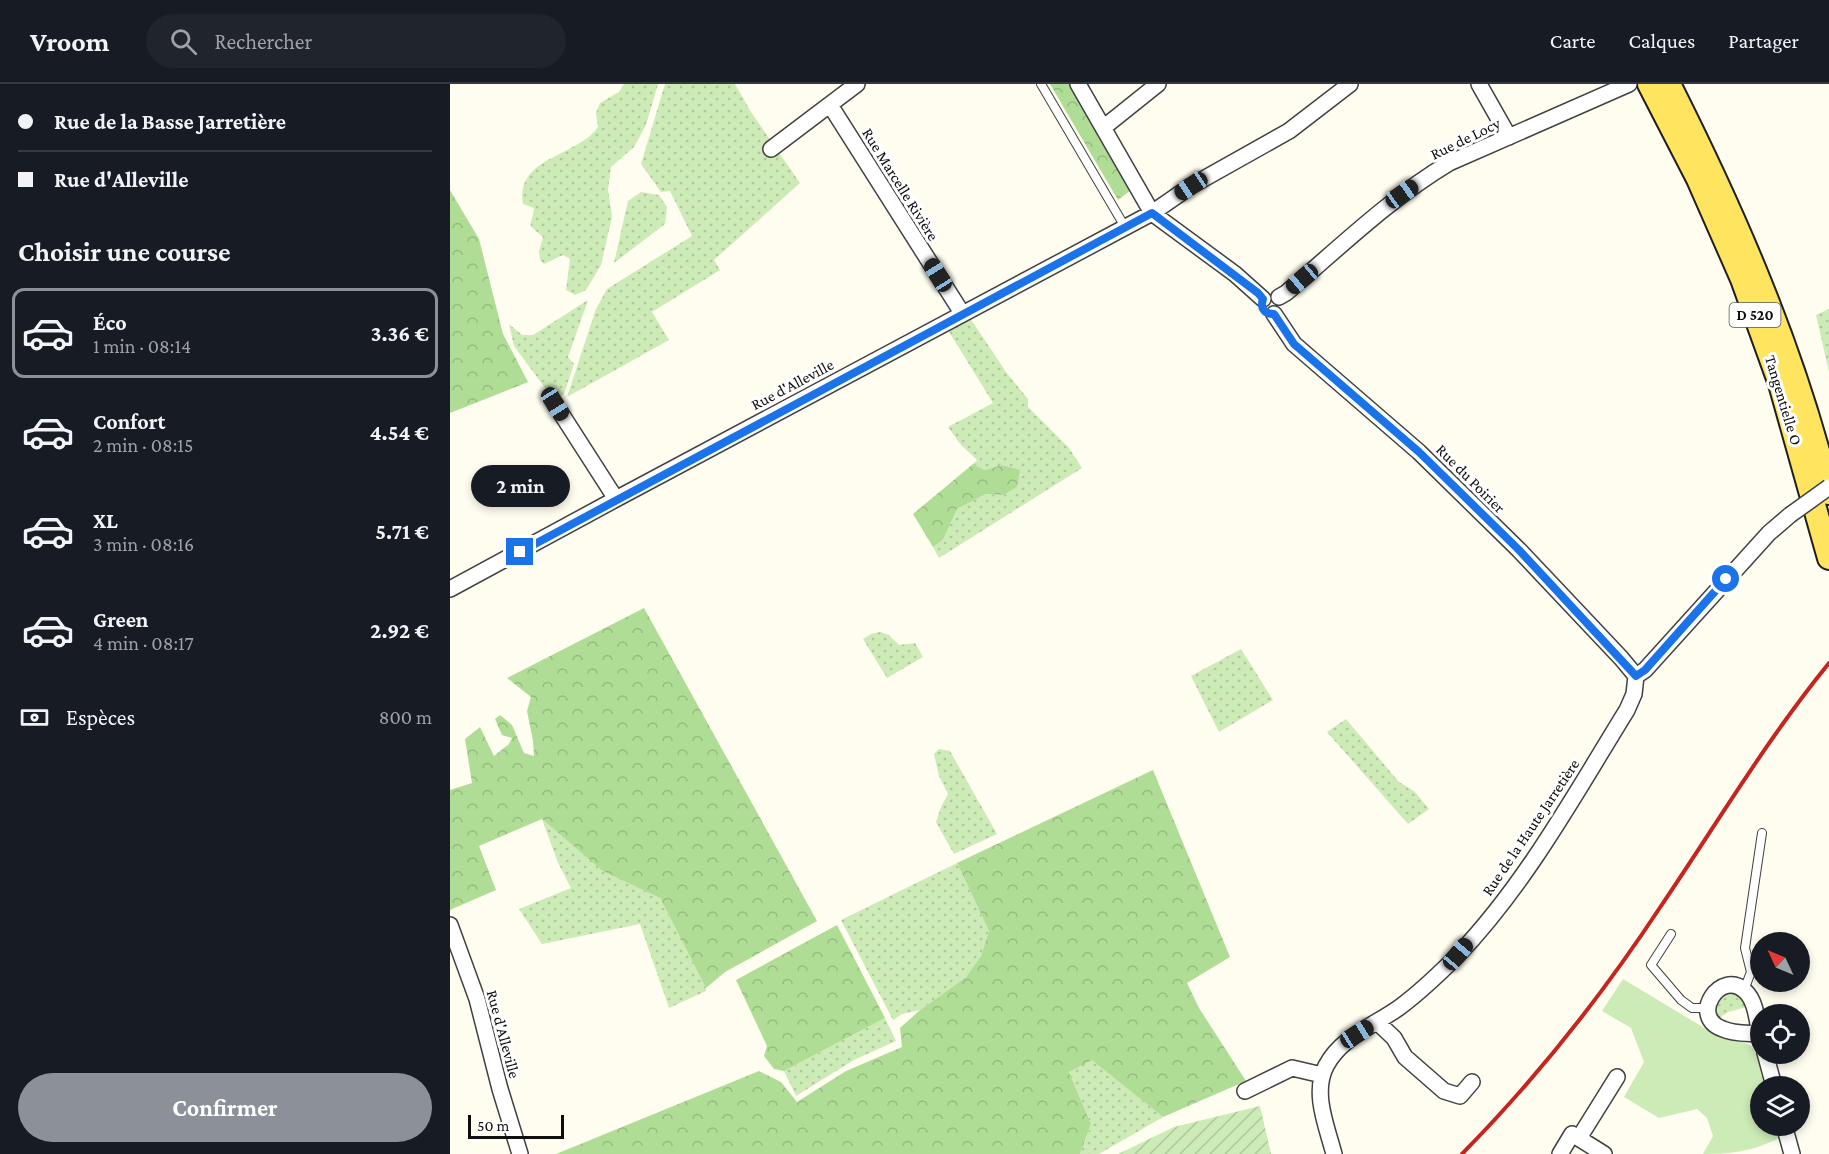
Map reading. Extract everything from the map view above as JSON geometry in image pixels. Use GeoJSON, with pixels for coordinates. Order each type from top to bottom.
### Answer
{"type":"FeatureCollection","features":[{"type":"Feature","properties":{"kind":"main road","name":"Tangentielle O"},"geometry":{"type":"LineString","coordinates":[[1649,84],[1698,179],[1742,279],[1780,384],[1829,558]]}},
{"type":"Feature","properties":{"kind":"main road","name":"Tangentielle O"},"geometry":{"type":"LineString","coordinates":[[1669,84],[1712,169],[1758,274],[1795,375],[1829,493]]}},
{"type":"Feature","properties":{"kind":"street"},"geometry":{"type":"LineString","coordinates":[[771,149],[857,84]]}},
{"type":"Feature","properties":{"kind":"street"},"geometry":{"type":"LineString","coordinates":[[1078,84],[1152,213],[1235,274],[1263,299]]}},
{"type":"Feature","properties":{"kind":"street"},"geometry":{"type":"LineString","coordinates":[[1103,128],[1158,84]]}},
{"type":"Feature","properties":{"kind":"street","name":"Rue d'Alleville"},"geometry":{"type":"LineString","coordinates":[[450,589],[1152,213],[1191,186],[1289,131],[1350,84]]}},
{"type":"Feature","properties":{"kind":"street"},"geometry":{"type":"LineString","coordinates":[[1479,84],[1509,137]]}},
{"type":"Feature","properties":{"kind":"street","name":"Rue de Locy"},"geometry":{"type":"LineString","coordinates":[[1279,297],[1402,194],[1449,164],[1629,84]]}},
{"type":"Feature","properties":{"kind":"street","name":"Rue Marcelle Rivière"},"geometry":{"type":"LineString","coordinates":[[830,105],[962,313]]}},
{"type":"Feature","properties":{"kind":"street"},"geometry":{"type":"LineString","coordinates":[[1272,294],[1279,297],[1282,306],[1279,311],[1268,314],[1263,310],[1261,305],[1263,299],[1272,294]]}},
{"type":"Feature","properties":{"kind":"street","name":"Rue du Poirier"},"geometry":{"type":"LineString","coordinates":[[1274,314],[1294,344],[1419,452],[1519,550],[1636,676]]}},
{"type":"Feature","properties":{"kind":"street"},"geometry":{"type":"LineString","coordinates":[[555,404],[616,499]]}},
{"type":"Feature","properties":{"kind":"street"},"geometry":{"type":"LineString","coordinates":[[1636,676],[1645,670],[1769,533],[1829,487]]}},
{"type":"Feature","properties":{"kind":"street","name":"Rue de la Haute Jarretière"},"geometry":{"type":"LineString","coordinates":[[1322,1075],[1326,1065],[1341,1046],[1399,1008],[1438,974],[1458,954],[1520,879],[1627,710],[1634,694],[1636,676]]}},
{"type":"Feature","properties":{"kind":"street","name":"Rue d'Alleville"},"geometry":{"type":"LineString","coordinates":[[450,925],[477,999],[500,1089],[520,1154]]}},
{"type":"Feature","properties":{"kind":"street"},"geometry":{"type":"LineString","coordinates":[[1750,1035],[1722,1029],[1712,1021],[1708,1013],[1708,1001],[1716,991],[1726,986],[1737,986],[1744,990],[1752,1004]]}},
{"type":"Feature","properties":{"kind":"street"},"geometry":{"type":"LineString","coordinates":[[1377,1022],[1394,1038],[1405,1057],[1444,1092],[1460,1096],[1472,1082]]}},
{"type":"Feature","properties":{"kind":"street"},"geometry":{"type":"LineString","coordinates":[[1245,1091],[1292,1068],[1322,1075],[1320,1088],[1322,1104],[1334,1154]]}},
{"type":"Feature","properties":{"kind":"street"},"geometry":{"type":"LineString","coordinates":[[1579,1138],[1617,1077]]}},
{"type":"Feature","properties":{"kind":"street"},"geometry":{"type":"LineString","coordinates":[[1560,1154],[1572,1134],[1605,1154]]}},
{"type":"Feature","properties":{"kind":"street"},"geometry":{"type":"LineString","coordinates":[[1787,1136],[1792,1154]]}},
{"type":"Feature","properties":{"kind":"lane"},"geometry":{"type":"LineString","coordinates":[[1041,84],[1125,226]]}},
{"type":"Feature","properties":{"kind":"lane"},"geometry":{"type":"LineString","coordinates":[[1744,990],[1751,972],[1745,948],[1762,833]]}},
{"type":"Feature","properties":{"kind":"lane"},"geometry":{"type":"LineString","coordinates":[[1671,934],[1651,965],[1681,1000],[1692,1008],[1708,1008]]}},
{"type":"Feature","properties":{"kind":"green space"},"geometry":{"type":"Polygon","coordinates":[[[624,84],[658,84],[646,125],[634,147],[611,167],[608,190],[612,217],[601,265],[586,290],[575,295],[566,290],[570,259],[563,255],[544,264],[540,260],[539,251],[543,237],[531,225],[534,208],[523,204],[523,188],[528,176],[538,167],[588,137],[598,127],[596,113],[600,103],[619,92],[624,84]]]}},
{"type":"Feature","properties":{"kind":"green space"},"geometry":{"type":"Polygon","coordinates":[[[665,84],[735,84],[751,112],[800,183],[714,260],[720,270],[652,312],[669,340],[567,397],[596,309],[607,289],[692,236],[670,191],[661,192],[641,164],[665,84]]]}},
{"type":"Feature","properties":{"kind":"green space"},"geometry":{"type":"Polygon","coordinates":[[[1050,84],[1070,84],[1131,190],[1118,200],[1050,84]]]}},
{"type":"Feature","properties":{"kind":"green space"},"geometry":{"type":"Polygon","coordinates":[[[450,190],[479,239],[503,334],[528,382],[450,413],[450,190]]]}},
{"type":"Feature","properties":{"kind":"green space"},"geometry":{"type":"Polygon","coordinates":[[[641,192],[659,195],[667,207],[665,224],[614,263],[628,201],[641,192]]]}},
{"type":"Feature","properties":{"kind":"green space"},"geometry":{"type":"Polygon","coordinates":[[[588,300],[568,357],[574,364],[564,394],[554,400],[514,346],[509,324],[522,335],[533,335],[588,300]]]}},
{"type":"Feature","properties":{"kind":"green space"},"geometry":{"type":"Polygon","coordinates":[[[1829,309],[1829,372],[1816,315],[1829,309]]]}},
{"type":"Feature","properties":{"kind":"green space"},"geometry":{"type":"Polygon","coordinates":[[[970,318],[1006,372],[1028,399],[1028,407],[1069,448],[1082,468],[939,558],[933,547],[943,540],[957,509],[986,494],[1004,495],[1017,487],[1019,471],[1002,465],[985,470],[973,464],[977,460],[961,445],[948,427],[993,403],[948,330],[970,318]]]}},
{"type":"Feature","properties":{"kind":"green space"},"geometry":{"type":"Polygon","coordinates":[[[973,464],[985,470],[1002,465],[1020,470],[1017,487],[1004,495],[986,494],[957,509],[943,540],[933,547],[913,514],[973,464]]]}},
{"type":"Feature","properties":{"kind":"green space"},"geometry":{"type":"Polygon","coordinates":[[[644,608],[817,921],[725,972],[706,988],[660,898],[603,871],[542,819],[479,846],[496,890],[450,910],[450,790],[472,783],[465,739],[480,727],[494,756],[509,744],[512,738],[502,735],[495,719],[500,715],[512,725],[524,753],[534,756],[527,711],[531,697],[507,678],[644,608]]]}},
{"type":"Feature","properties":{"kind":"green space"},"geometry":{"type":"Polygon","coordinates":[[[880,632],[889,635],[899,645],[915,643],[923,657],[887,678],[863,639],[880,632]]]}},
{"type":"Feature","properties":{"kind":"green space"},"geometry":{"type":"Polygon","coordinates":[[[1241,649],[1273,700],[1219,732],[1191,676],[1241,649]]]}},
{"type":"Feature","properties":{"kind":"green space"},"geometry":{"type":"Polygon","coordinates":[[[1346,719],[1399,782],[1414,791],[1429,809],[1408,824],[1327,732],[1346,719]]]}},
{"type":"Feature","properties":{"kind":"green space"},"geometry":{"type":"Polygon","coordinates":[[[939,749],[950,751],[997,834],[954,854],[936,822],[948,794],[939,776],[934,754],[939,749]]]}},
{"type":"Feature","properties":{"kind":"green space"},"geometry":{"type":"Polygon","coordinates":[[[1153,770],[1230,957],[1187,983],[1199,1008],[1246,1081],[1163,1117],[1092,1060],[1069,1072],[1091,1124],[1080,1154],[556,1154],[759,1071],[781,1082],[797,1102],[846,1071],[902,1047],[900,1028],[920,1010],[966,977],[981,956],[989,931],[957,863],[1153,770]]]}},
{"type":"Feature","properties":{"kind":"green space"},"geometry":{"type":"Polygon","coordinates":[[[542,819],[603,870],[660,898],[706,991],[669,1008],[640,924],[542,944],[519,909],[571,888],[558,863],[542,819]]]}},
{"type":"Feature","properties":{"kind":"green space"},"geometry":{"type":"Polygon","coordinates":[[[957,863],[989,931],[981,956],[966,977],[920,1010],[902,1014],[893,1020],[841,920],[957,863]]]}},
{"type":"Feature","properties":{"kind":"green space"},"geometry":{"type":"Polygon","coordinates":[[[837,925],[885,1018],[784,1071],[774,1069],[764,1056],[767,1046],[736,980],[837,925]]]}},
{"type":"Feature","properties":{"kind":"green space"},"geometry":{"type":"Polygon","coordinates":[[[1623,979],[1716,1035],[1736,1039],[1750,1046],[1750,1064],[1761,1064],[1764,1076],[1750,1076],[1750,1136],[1781,1137],[1744,1151],[1703,1154],[1713,1136],[1707,1118],[1697,1109],[1659,1118],[1624,1097],[1644,1062],[1631,1028],[1602,1011],[1623,979]]]}},
{"type":"Feature","properties":{"kind":"green space"},"geometry":{"type":"Polygon","coordinates":[[[1730,991],[1744,997],[1747,1007],[1728,1012],[1718,1019],[1714,1013],[1717,998],[1730,991]]]}},
{"type":"Feature","properties":{"kind":"green space"},"geometry":{"type":"Polygon","coordinates":[[[885,1018],[896,1041],[854,1060],[796,1096],[784,1071],[885,1018]]]}},
{"type":"Feature","properties":{"kind":"green space"},"geometry":{"type":"Polygon","coordinates":[[[1092,1059],[1163,1117],[1099,1154],[1080,1154],[1091,1124],[1069,1072],[1092,1059]]]}},
{"type":"Feature","properties":{"kind":"green space"},"geometry":{"type":"Polygon","coordinates":[[[1260,1106],[1271,1154],[1118,1154],[1174,1127],[1260,1106]]]}},
{"type":"Feature","properties":{"kind":"railway"},"geometry":{"type":"LineString","coordinates":[[1462,1154],[1542,1066],[1616,971],[1763,752],[1829,663]]}},
{"type":"Feature","properties":{"kind":"route"},"geometry":{"type":"LineString","coordinates":[[520,552],[1152,213],[1258,293],[1263,299],[1261,305],[1263,310],[1268,314],[1274,314],[1294,344],[1419,452],[1519,550],[1636,676],[1645,670],[1726,579]]}}]}
